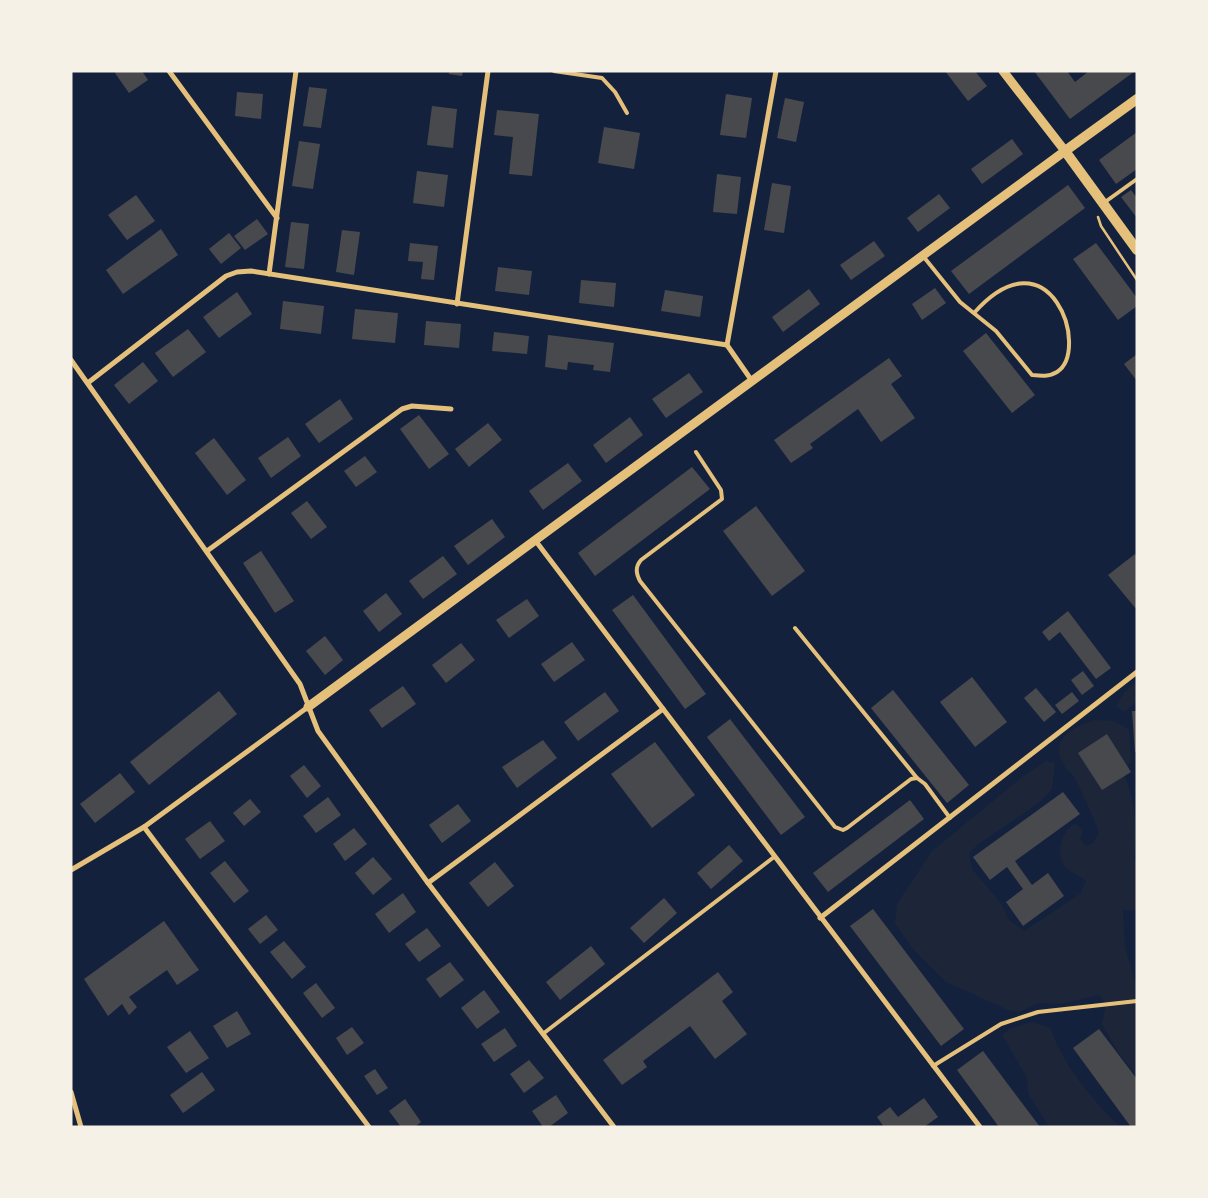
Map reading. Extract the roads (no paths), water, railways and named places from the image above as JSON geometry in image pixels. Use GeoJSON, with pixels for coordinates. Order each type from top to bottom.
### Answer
{"type":"FeatureCollection","features":[{"type":"Feature","properties":{"kind":"main road"},"geometry":{"type":"LineString","coordinates":[[1137,99],[1065,151],[1137,250]]}},
{"type":"Feature","properties":{"kind":"street"},"geometry":{"type":"LineString","coordinates":[[169,71],[276,218]]}},
{"type":"Feature","properties":{"kind":"street"},"geometry":{"type":"LineString","coordinates":[[269,274],[296,71]]}},
{"type":"Feature","properties":{"kind":"street"},"geometry":{"type":"LineString","coordinates":[[457,304],[488,71]]}},
{"type":"Feature","properties":{"kind":"street"},"geometry":{"type":"LineString","coordinates":[[752,381],[727,345],[776,71]]}},
{"type":"Feature","properties":{"kind":"street"},"geometry":{"type":"LineString","coordinates":[[71,870],[144,827],[1065,151],[1003,71]]}},
{"type":"Feature","properties":{"kind":"street"},"geometry":{"type":"LineString","coordinates":[[89,382],[226,276],[237,272],[251,271],[727,345]]}},
{"type":"Feature","properties":{"kind":"street"},"geometry":{"type":"LineString","coordinates":[[71,360],[89,382],[300,684],[318,731],[428,883],[614,1127]]}},
{"type":"Feature","properties":{"kind":"street"},"geometry":{"type":"LineString","coordinates":[[207,551],[402,409],[412,406],[451,409]]}},
{"type":"Feature","properties":{"kind":"street"},"geometry":{"type":"LineString","coordinates":[[535,540],[978,1126]]}},
{"type":"Feature","properties":{"kind":"street"},"geometry":{"type":"LineString","coordinates":[[820,918],[1137,672]]}},
{"type":"Feature","properties":{"kind":"street"},"geometry":{"type":"LineString","coordinates":[[428,883],[662,710]]}},
{"type":"Feature","properties":{"kind":"street"},"geometry":{"type":"LineString","coordinates":[[144,827],[369,1127]]}},
{"type":"Feature","properties":{"kind":"street"},"geometry":{"type":"LineString","coordinates":[[71,1092],[81,1127]]}},
{"type":"Feature","properties":{"kind":"lane"},"geometry":{"type":"LineString","coordinates":[[554,71],[602,78],[615,92],[627,113]]}},
{"type":"Feature","properties":{"kind":"lane"},"geometry":{"type":"LineString","coordinates":[[1103,204],[1137,179]]}},
{"type":"Feature","properties":{"kind":"lane"},"geometry":{"type":"LineString","coordinates":[[923,256],[960,302],[996,331],[1032,375],[1045,377],[1059,372],[1069,355],[1069,335],[1062,309],[1048,291],[1032,283],[1014,283],[984,302],[974,313]]}},
{"type":"Feature","properties":{"kind":"lane"},"geometry":{"type":"LineString","coordinates":[[696,452],[721,490],[722,499],[641,560],[637,565],[637,574],[640,581],[835,827],[843,830],[911,778],[917,778]]}},
{"type":"Feature","properties":{"kind":"lane"},"geometry":{"type":"LineString","coordinates":[[795,628],[917,778],[925,784],[950,818]]}},
{"type":"Feature","properties":{"kind":"lane"},"geometry":{"type":"LineString","coordinates":[[544,1033],[774,857]]}},
{"type":"Feature","properties":{"kind":"lane"},"geometry":{"type":"LineString","coordinates":[[933,1066],[1001,1024],[1038,1012],[1137,1001]]}}]}
